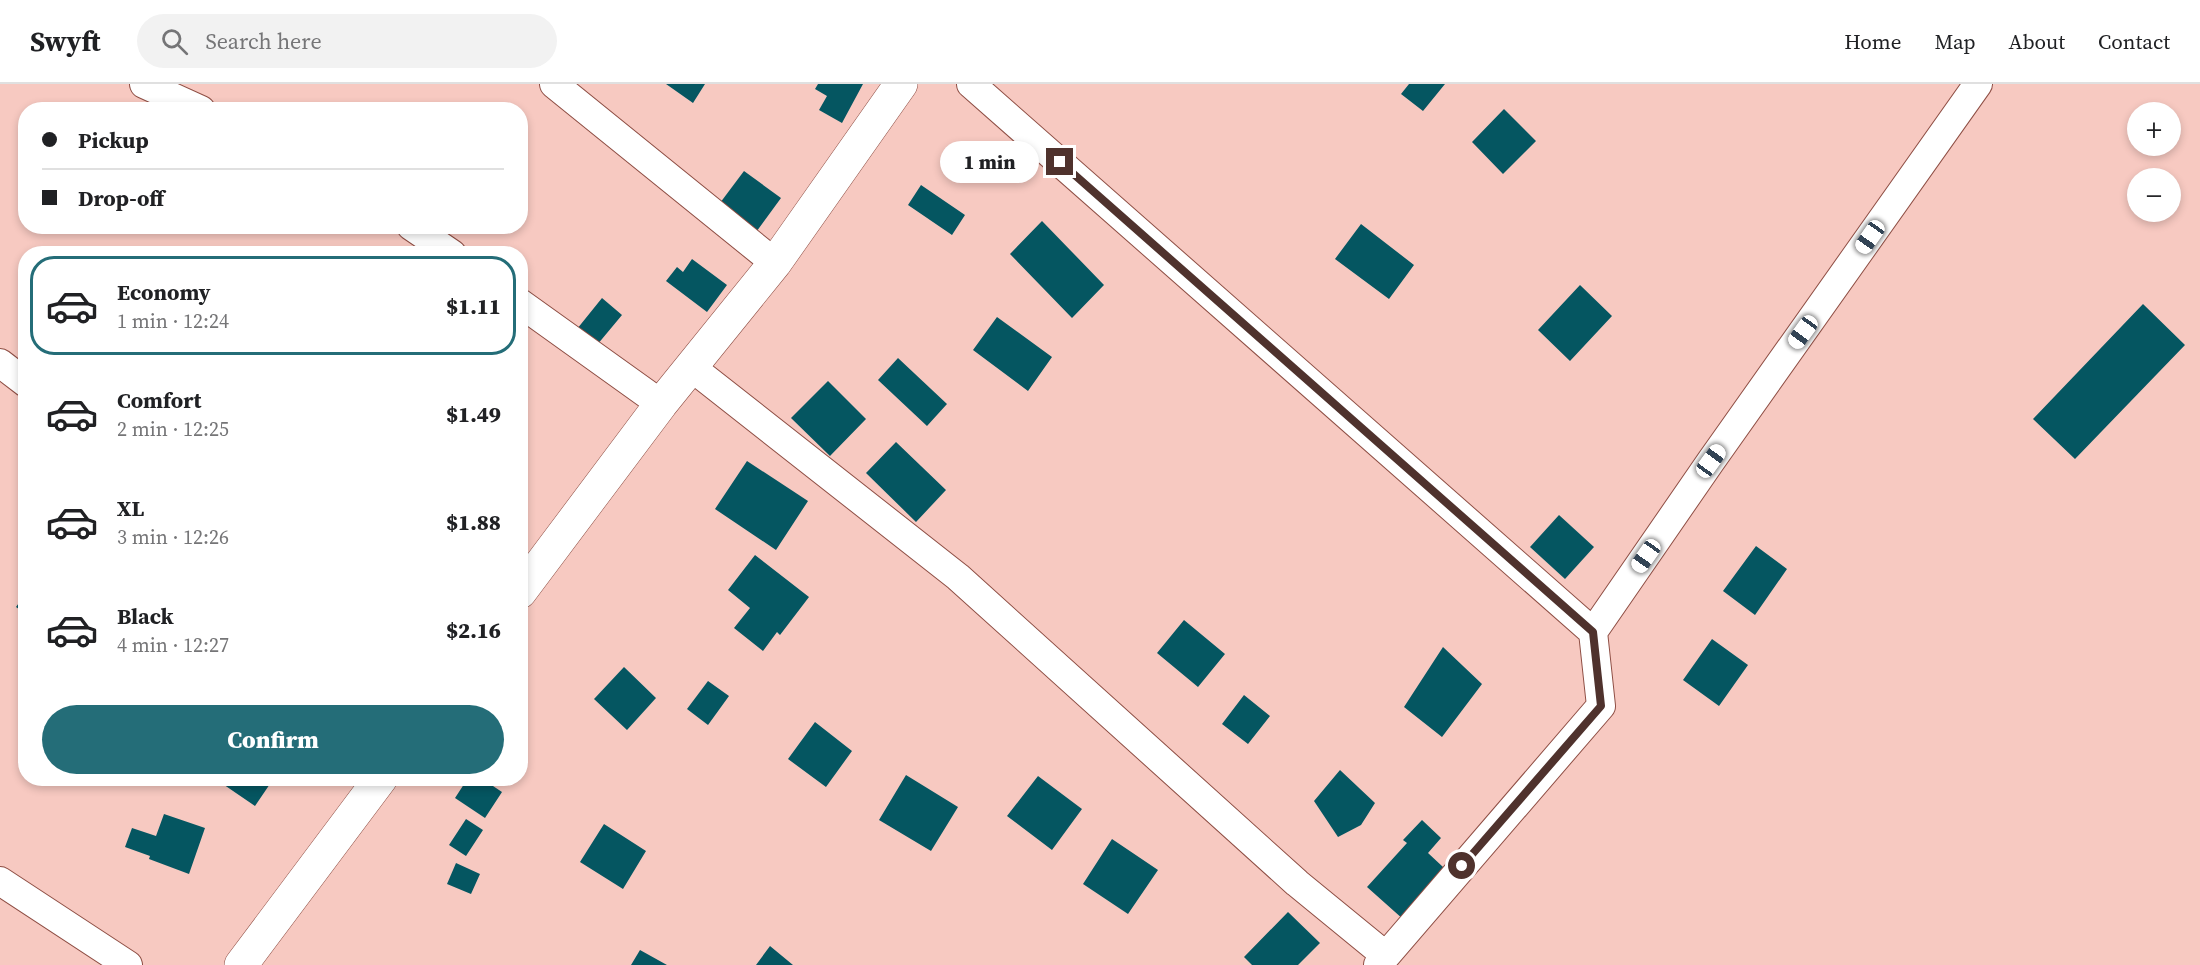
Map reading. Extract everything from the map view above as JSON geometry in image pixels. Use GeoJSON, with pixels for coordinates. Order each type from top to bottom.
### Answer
{"type":"FeatureCollection","features":[{"type":"Feature","properties":{"kind":"street"},"geometry":{"type":"LineString","coordinates":[[144,84],[183,102]]}},
{"type":"Feature","properties":{"kind":"street"},"geometry":{"type":"LineString","coordinates":[[554,84],[775,263]]}},
{"type":"Feature","properties":{"kind":"street"},"geometry":{"type":"LineString","coordinates":[[528,581],[661,404],[775,263],[901,84]]}},
{"type":"Feature","properties":{"kind":"street"},"geometry":{"type":"LineString","coordinates":[[971,84],[1593,632]]}},
{"type":"Feature","properties":{"kind":"street"},"geometry":{"type":"LineString","coordinates":[[691,367],[958,577],[1382,960],[1601,706],[1593,632],[1978,84]]}},
{"type":"Feature","properties":{"kind":"street"},"geometry":{"type":"LineString","coordinates":[[423,234],[440,246]]}},
{"type":"Feature","properties":{"kind":"street"},"geometry":{"type":"LineString","coordinates":[[528,309],[661,404]]}},
{"type":"Feature","properties":{"kind":"street"},"geometry":{"type":"LineString","coordinates":[[0,363],[18,377]]}},
{"type":"Feature","properties":{"kind":"street"},"geometry":{"type":"LineString","coordinates":[[241,965],[375,786]]}},
{"type":"Feature","properties":{"kind":"street"},"geometry":{"type":"LineString","coordinates":[[0,881],[128,965]]}},
{"type":"Feature","properties":{"kind":"building"},"geometry":{"type":"Polygon","coordinates":[[[666,84],[705,84],[693,103],[666,84]]]}},
{"type":"Feature","properties":{"kind":"building"},"geometry":{"type":"Polygon","coordinates":[[[818,84],[863,84],[842,123],[819,110],[827,96],[815,89],[818,84]]]}},
{"type":"Feature","properties":{"kind":"building"},"geometry":{"type":"Polygon","coordinates":[[[1409,84],[1445,84],[1423,111],[1401,94],[1409,84]]]}},
{"type":"Feature","properties":{"kind":"building"},"geometry":{"type":"Polygon","coordinates":[[[1504,109],[1536,141],[1503,174],[1472,142],[1504,109]]]}},
{"type":"Feature","properties":{"kind":"building"},"geometry":{"type":"Polygon","coordinates":[[[744,171],[781,198],[754,235],[717,207],[744,171]]]}},
{"type":"Feature","properties":{"kind":"building"},"geometry":{"type":"Polygon","coordinates":[[[921,185],[965,215],[952,235],[908,205],[921,185]]]}},
{"type":"Feature","properties":{"kind":"building"},"geometry":{"type":"Polygon","coordinates":[[[1042,221],[1104,285],[1072,318],[1010,254],[1042,221]]]}},
{"type":"Feature","properties":{"kind":"building"},"geometry":{"type":"Polygon","coordinates":[[[1361,224],[1414,265],[1389,299],[1335,259],[1361,224]]]}},
{"type":"Feature","properties":{"kind":"building"},"geometry":{"type":"Polygon","coordinates":[[[692,259],[727,285],[707,312],[666,281],[677,267],[683,272],[692,259]]]}},
{"type":"Feature","properties":{"kind":"building"},"geometry":{"type":"Polygon","coordinates":[[[1580,285],[1612,316],[1570,361],[1538,330],[1580,285]]]}},
{"type":"Feature","properties":{"kind":"building"},"geometry":{"type":"Polygon","coordinates":[[[602,298],[622,315],[597,345],[577,329],[602,298]]]}},
{"type":"Feature","properties":{"kind":"building"},"geometry":{"type":"Polygon","coordinates":[[[2143,304],[2185,345],[2075,459],[2033,419],[2143,304]]]}},
{"type":"Feature","properties":{"kind":"building"},"geometry":{"type":"Polygon","coordinates":[[[997,317],[1052,357],[1028,391],[973,350],[997,317]]]}},
{"type":"Feature","properties":{"kind":"building"},"geometry":{"type":"Polygon","coordinates":[[[898,358],[947,404],[927,426],[878,380],[898,358]]]}},
{"type":"Feature","properties":{"kind":"building"},"geometry":{"type":"Polygon","coordinates":[[[828,381],[866,419],[830,456],[791,418],[828,381]]]}},
{"type":"Feature","properties":{"kind":"building"},"geometry":{"type":"Polygon","coordinates":[[[896,442],[946,490],[916,522],[866,473],[896,442]]]}},
{"type":"Feature","properties":{"kind":"building"},"geometry":{"type":"Polygon","coordinates":[[[747,461],[808,501],[776,550],[715,509],[747,461]]]}},
{"type":"Feature","properties":{"kind":"building"},"geometry":{"type":"Polygon","coordinates":[[[1559,515],[1594,547],[1565,579],[1530,547],[1559,515]]]}},
{"type":"Feature","properties":{"kind":"building"},"geometry":{"type":"Polygon","coordinates":[[[1756,546],[1787,569],[1755,615],[1723,591],[1756,546]]]}},
{"type":"Feature","properties":{"kind":"building"},"geometry":{"type":"Polygon","coordinates":[[[755,555],[809,597],[780,635],[777,632],[763,651],[734,628],[750,608],[728,590],[755,555]]]}},
{"type":"Feature","properties":{"kind":"building"},"geometry":{"type":"Polygon","coordinates":[[[1184,620],[1225,654],[1198,687],[1157,653],[1184,620]]]}},
{"type":"Feature","properties":{"kind":"building"},"geometry":{"type":"Polygon","coordinates":[[[1712,639],[1748,665],[1719,706],[1683,680],[1712,639]]]}},
{"type":"Feature","properties":{"kind":"building"},"geometry":{"type":"Polygon","coordinates":[[[1443,647],[1482,684],[1442,737],[1404,707],[1443,647]]]}},
{"type":"Feature","properties":{"kind":"building"},"geometry":{"type":"Polygon","coordinates":[[[624,667],[656,698],[627,730],[594,699],[624,667]]]}},
{"type":"Feature","properties":{"kind":"building"},"geometry":{"type":"Polygon","coordinates":[[[708,681],[729,696],[708,725],[687,709],[708,681]]]}},
{"type":"Feature","properties":{"kind":"building"},"geometry":{"type":"Polygon","coordinates":[[[1244,695],[1270,716],[1248,744],[1222,724],[1244,695]]]}},
{"type":"Feature","properties":{"kind":"building"},"geometry":{"type":"Polygon","coordinates":[[[815,722],[852,751],[826,787],[788,759],[815,722]]]}},
{"type":"Feature","properties":{"kind":"building"},"geometry":{"type":"Polygon","coordinates":[[[1340,770],[1375,803],[1361,825],[1338,837],[1314,801],[1340,770]]]}},
{"type":"Feature","properties":{"kind":"building"},"geometry":{"type":"Polygon","coordinates":[[[906,775],[958,807],[931,851],[879,820],[906,775]]]}},
{"type":"Feature","properties":{"kind":"building"},"geometry":{"type":"Polygon","coordinates":[[[1038,776],[1082,809],[1052,850],[1007,816],[1038,776]]]}},
{"type":"Feature","properties":{"kind":"building"},"geometry":{"type":"Polygon","coordinates":[[[226,786],[269,786],[255,806],[226,786]]]}},
{"type":"Feature","properties":{"kind":"building"},"geometry":{"type":"Polygon","coordinates":[[[463,786],[493,786],[502,792],[485,818],[455,798],[463,786]]]}},
{"type":"Feature","properties":{"kind":"building"},"geometry":{"type":"Polygon","coordinates":[[[164,814],[205,828],[189,874],[125,847],[132,828],[156,836],[164,814]]]}},
{"type":"Feature","properties":{"kind":"building"},"geometry":{"type":"Polygon","coordinates":[[[466,819],[483,830],[466,856],[449,845],[466,819]]]}},
{"type":"Feature","properties":{"kind":"building"},"geometry":{"type":"Polygon","coordinates":[[[1422,820],[1441,838],[1428,853],[1457,880],[1413,928],[1367,887],[1407,843],[1403,840],[1422,820]]]}},
{"type":"Feature","properties":{"kind":"building"},"geometry":{"type":"Polygon","coordinates":[[[604,824],[646,851],[623,889],[580,862],[604,824]]]}},
{"type":"Feature","properties":{"kind":"building"},"geometry":{"type":"Polygon","coordinates":[[[1112,839],[1158,870],[1128,914],[1083,884],[1112,839]]]}},
{"type":"Feature","properties":{"kind":"building"},"geometry":{"type":"Polygon","coordinates":[[[456,863],[480,874],[471,894],[447,884],[456,863]]]}},
{"type":"Feature","properties":{"kind":"building"},"geometry":{"type":"Polygon","coordinates":[[[1288,912],[1320,943],[1298,965],[1252,965],[1244,957],[1288,912]]]}},
{"type":"Feature","properties":{"kind":"building"},"geometry":{"type":"Polygon","coordinates":[[[770,946],[793,965],[756,965],[770,946]]]}},
{"type":"Feature","properties":{"kind":"building"},"geometry":{"type":"Polygon","coordinates":[[[640,950],[667,965],[631,965],[640,950]]]}},
{"type":"Feature","properties":{"kind":"route"},"geometry":{"type":"LineString","coordinates":[[1060,162],[1593,632],[1601,706],[1462,866]]}}]}
